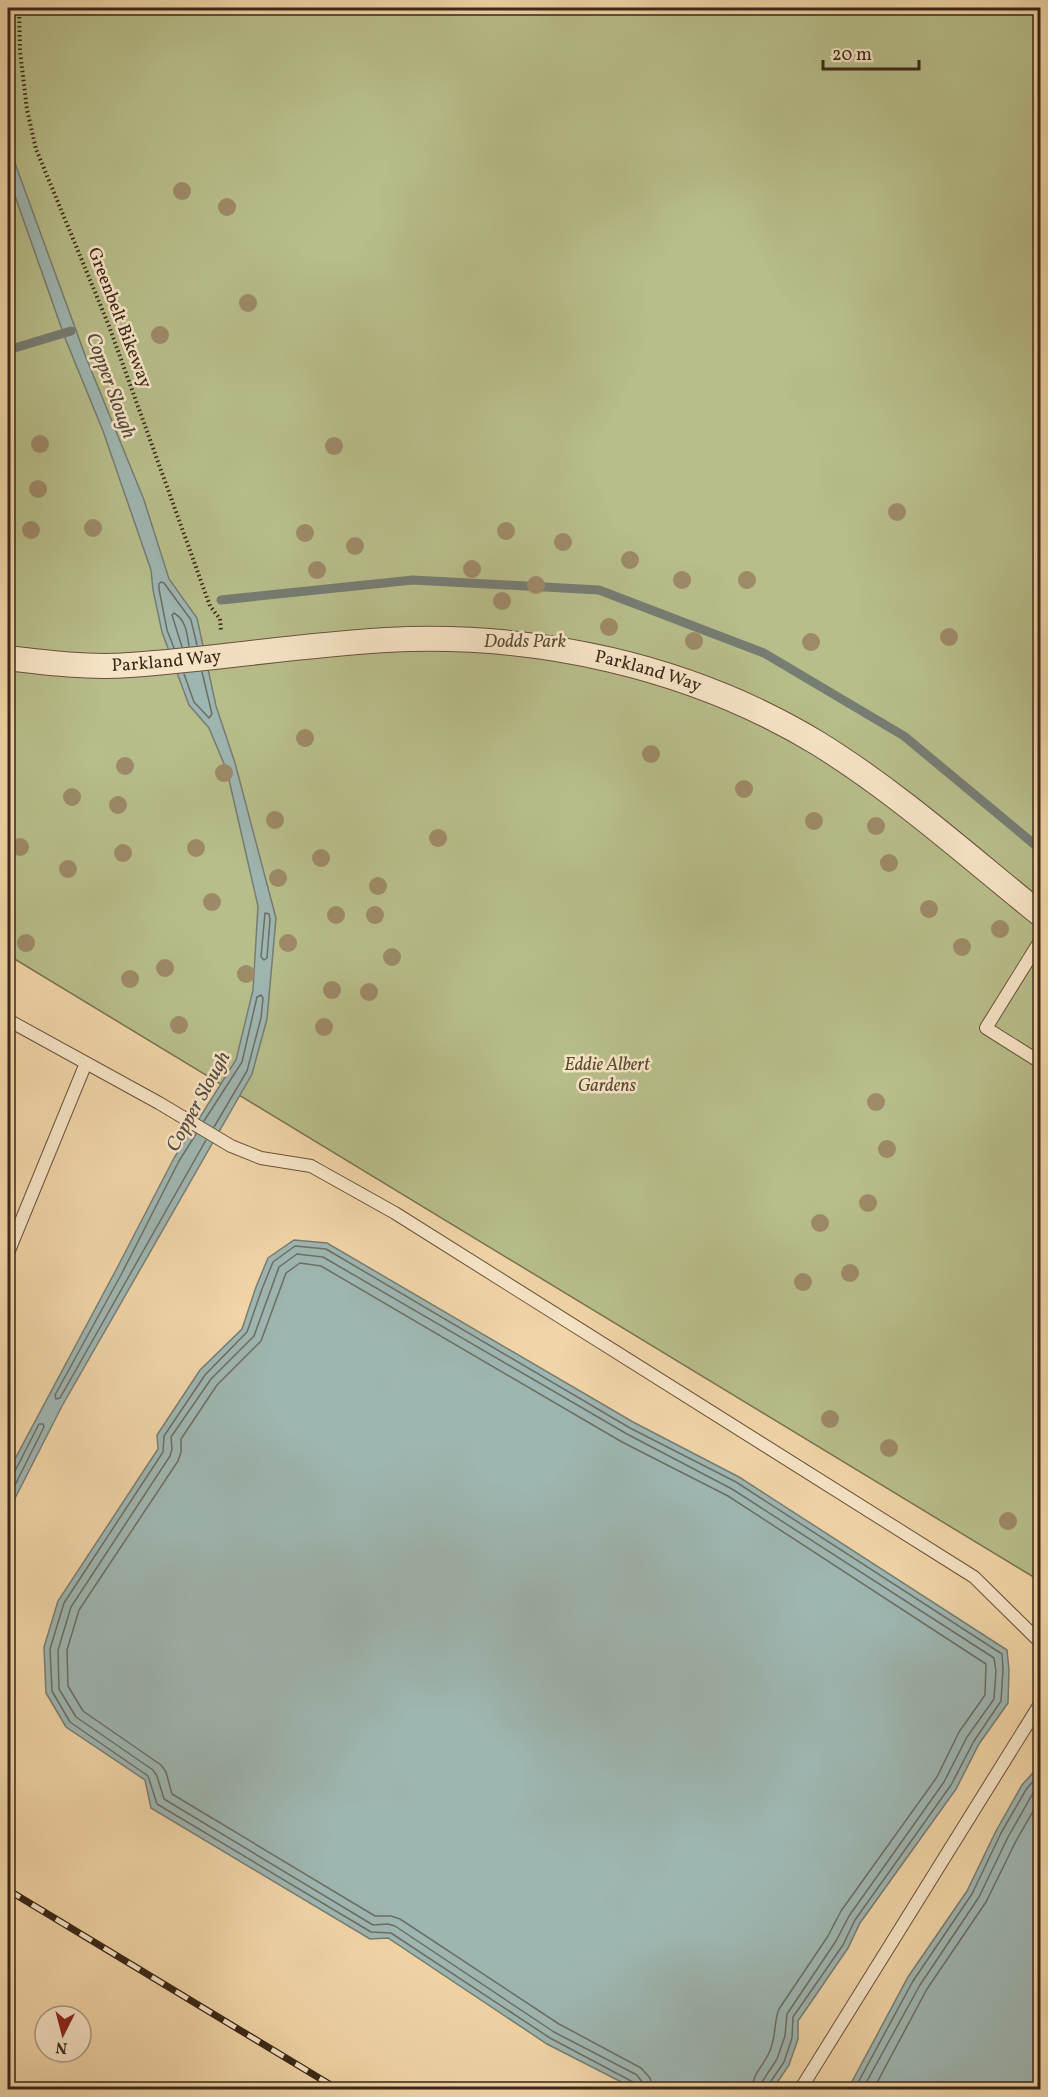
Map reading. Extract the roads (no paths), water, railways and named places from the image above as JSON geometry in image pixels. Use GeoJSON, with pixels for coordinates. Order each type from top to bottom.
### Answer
{"type":"FeatureCollection","features":[{"type":"Feature","properties":{"kind":"street","name":"Parkland Way"},"geometry":{"type":"LineString","coordinates":[[8,658],[59,664],[128,665],[386,640],[459,639],[534,645],[646,669],[697,684],[748,705],[819,744],[881,786],[1041,914]]}},
{"type":"Feature","properties":{"kind":"lane"},"geometry":{"type":"LineString","coordinates":[[1041,941],[986,1028],[1041,1062]]}},
{"type":"Feature","properties":{"kind":"lane"},"geometry":{"type":"LineString","coordinates":[[8,1020],[159,1103],[231,1146],[261,1158],[311,1166],[395,1213],[974,1577],[1041,1642]]}},
{"type":"Feature","properties":{"kind":"lane"},"geometry":{"type":"LineString","coordinates":[[8,1253],[86,1063]]}},
{"type":"Feature","properties":{"kind":"lane"},"geometry":{"type":"LineString","coordinates":[[800,2090],[1041,1704]]}},
{"type":"Feature","properties":{"kind":"water"},"geometry":{"type":"Polygon","coordinates":[[[8,144],[85,355],[144,500],[169,579],[197,618],[216,706],[235,763],[276,918],[267,1019],[252,1074],[62,1406],[8,1512],[8,1472],[174,1158],[236,1060],[253,990],[258,906],[227,771],[209,728],[189,705],[162,632],[151,570],[103,431],[65,338],[8,176],[8,144]]]}},
{"type":"Feature","properties":{"kind":"water"},"geometry":{"type":"Polygon","coordinates":[[[294,1240],[327,1243],[633,1422],[739,1477],[1007,1650],[1008,1703],[979,1744],[956,1789],[860,1923],[848,1948],[798,2021],[798,2039],[789,2065],[773,2089],[635,2089],[547,2044],[388,1938],[370,1939],[151,1808],[145,1780],[66,1727],[46,1693],[44,1647],[58,1601],[158,1449],[157,1435],[200,1370],[242,1329],[268,1258],[294,1240]]]}},
{"type":"Feature","properties":{"kind":"water"},"geometry":{"type":"Polygon","coordinates":[[[1040,1765],[1040,2089],[848,2089],[908,1977],[967,1891],[996,1831],[1022,1785],[1040,1765]]]}},
{"type":"Feature","properties":{"kind":"waterway"},"geometry":{"type":"LineString","coordinates":[[8,350],[71,331]]}},
{"type":"Feature","properties":{"kind":"waterway"},"geometry":{"type":"LineString","coordinates":[[221,600],[413,580],[599,590],[764,653],[904,736],[1040,849]]}},
{"type":"Feature","properties":{"kind":"railway"},"geometry":{"type":"LineString","coordinates":[[8,1890],[339,2090]]}},
{"type":"Feature","properties":{"kind":"water label","name":"Copper Slough"},"geometry":{"type":"Point","coordinates":[110,386]}},
{"type":"Feature","properties":{"kind":"water label","name":"Copper Slough"},"geometry":{"type":"Point","coordinates":[199,1102]}},
{"type":"Feature","properties":{"kind":"park label","name":"Dodds Park"},"geometry":{"type":"Point","coordinates":[525,642]}},
{"type":"Feature","properties":{"kind":"park label","name":"Eddie Albert Gardens"},"geometry":{"type":"Point","coordinates":[607,1075]}}]}
